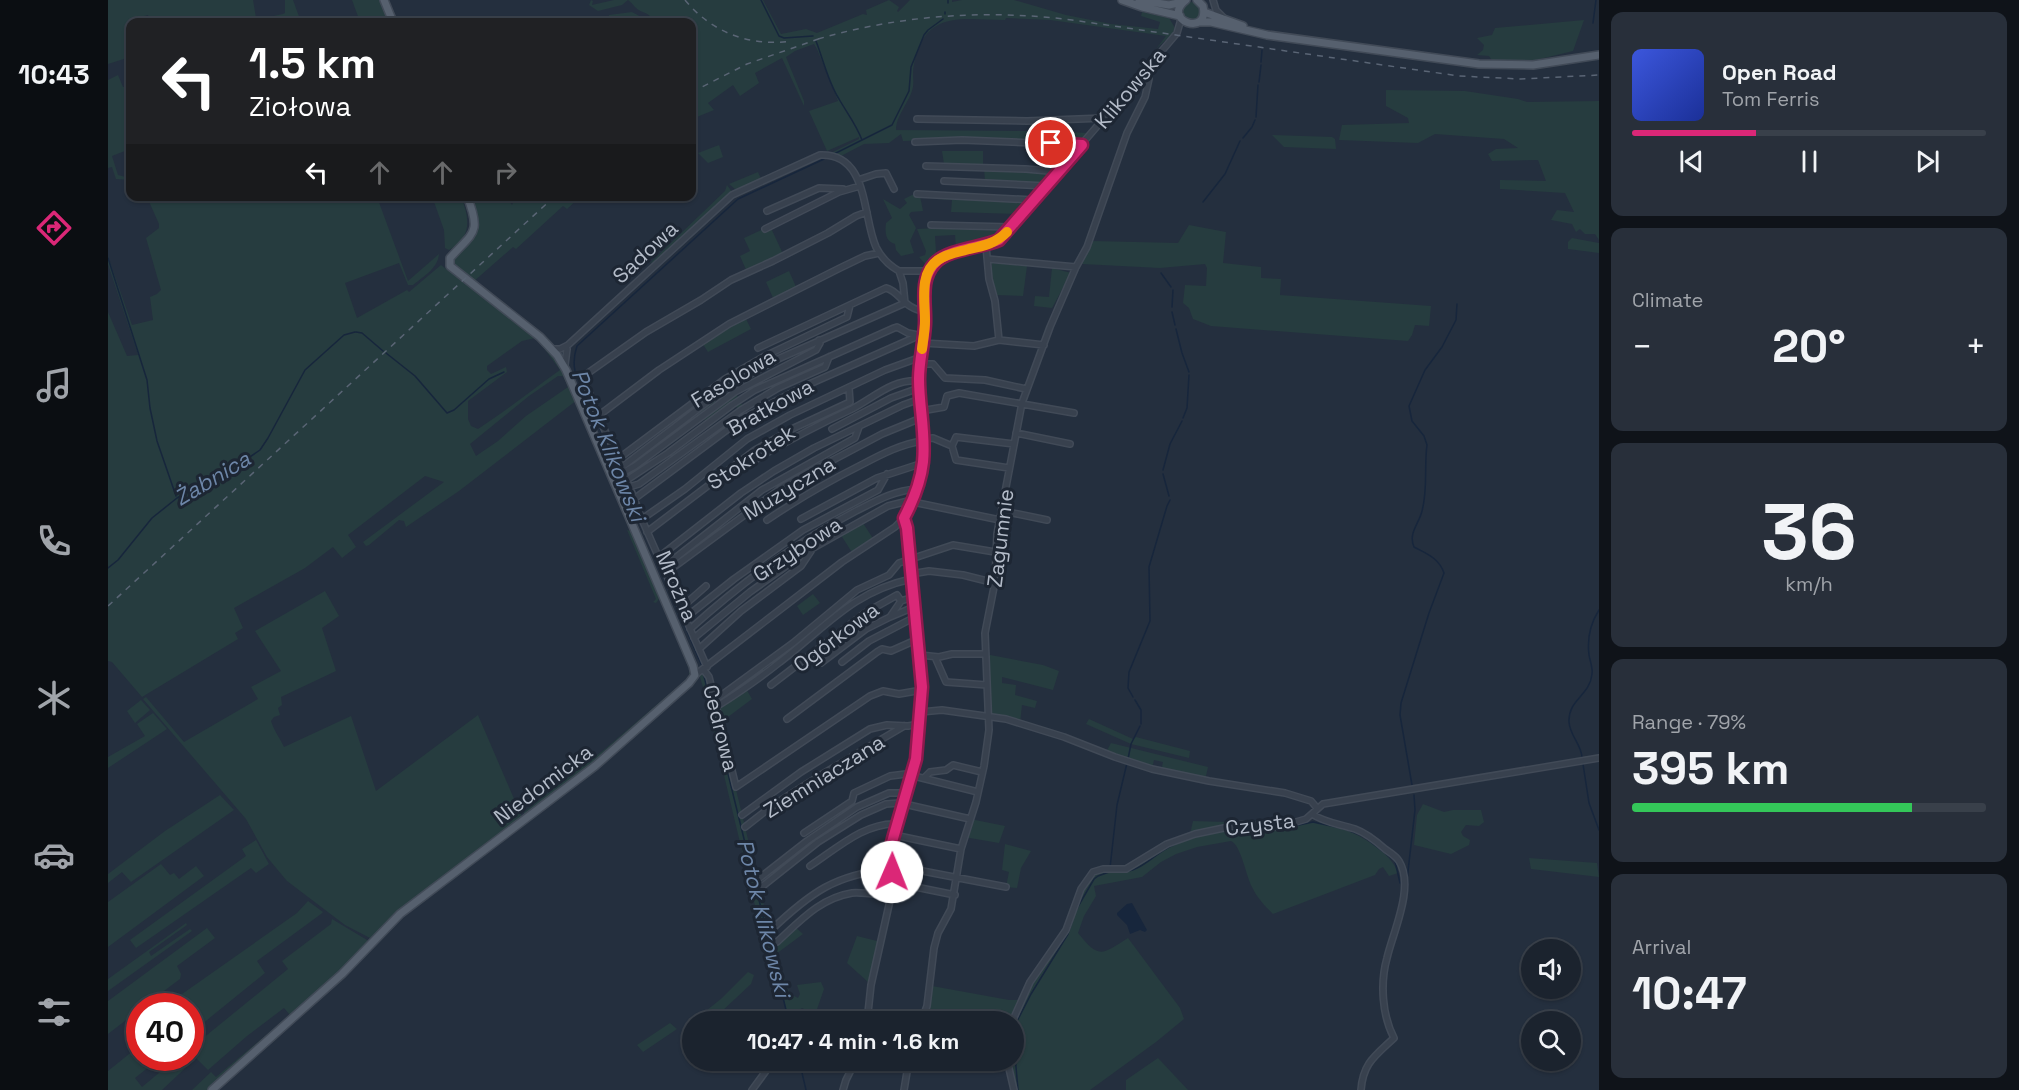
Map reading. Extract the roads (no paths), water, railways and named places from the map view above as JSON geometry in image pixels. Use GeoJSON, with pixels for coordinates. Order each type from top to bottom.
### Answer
{"type":"FeatureCollection","features":[{"type":"Feature","properties":{"kind":"main road"},"geometry":{"type":"LineString","coordinates":[[384,0],[391,18]]}},
{"type":"Feature","properties":{"kind":"main road"},"geometry":{"type":"LineString","coordinates":[[1122,0],[1195,23],[1211,22],[1277,37],[1495,66],[1533,65],[1599,55]]}},
{"type":"Feature","properties":{"kind":"main road"},"geometry":{"type":"LineString","coordinates":[[1139,0],[1169,5],[1184,1]]}},
{"type":"Feature","properties":{"kind":"main road"},"geometry":{"type":"LineString","coordinates":[[1197,0],[1204,10],[1277,37]]}},
{"type":"Feature","properties":{"kind":"main road"},"geometry":{"type":"LineString","coordinates":[[1180,17],[1179,9],[1184,1]]}},
{"type":"Feature","properties":{"kind":"main road"},"geometry":{"type":"LineString","coordinates":[[1195,23],[1204,10]]}},
{"type":"Feature","properties":{"kind":"main road"},"geometry":{"type":"LineString","coordinates":[[468,201],[474,230],[469,240],[453,255],[450,262],[452,269],[556,351]]}},
{"type":"Feature","properties":{"kind":"main road","name":"Mroźna"},"geometry":{"type":"LineString","coordinates":[[556,351],[695,675]]}},
{"type":"Feature","properties":{"kind":"main road","name":"Niedomicka"},"geometry":{"type":"LineString","coordinates":[[212,1090],[342,974],[400,914],[595,766],[695,675]]}},
{"type":"Feature","properties":{"kind":"street"},"geometry":{"type":"LineString","coordinates":[[1204,10],[1207,0]]}},
{"type":"Feature","properties":{"kind":"street"},"geometry":{"type":"LineString","coordinates":[[1213,0],[1216,10],[1229,20]]}},
{"type":"Feature","properties":{"kind":"street","name":"Klikowska"},"geometry":{"type":"LineString","coordinates":[[1177,33],[1180,17]]}},
{"type":"Feature","properties":{"kind":"street","name":"Klikowska"},"geometry":{"type":"LineString","coordinates":[[929,271],[934,263],[946,255],[986,246],[999,240],[1177,33],[1195,23]]}},
{"type":"Feature","properties":{"kind":"street","name":"Zagumnie"},"geometry":{"type":"LineString","coordinates":[[925,1011],[934,948],[938,933],[951,909],[955,895],[961,849],[978,792],[989,730],[985,633],[995,583],[995,552],[1000,520],[1022,403],[1076,267],[1087,247],[1127,133],[1145,97],[1149,79],[1145,71]]}},
{"type":"Feature","properties":{"kind":"street"},"geometry":{"type":"LineString","coordinates":[[917,119],[1104,118]]}},
{"type":"Feature","properties":{"kind":"street"},"geometry":{"type":"LineString","coordinates":[[915,142],[962,140],[1082,145]]}},
{"type":"Feature","properties":{"kind":"street","name":"Sadowa"},"geometry":{"type":"LineString","coordinates":[[556,351],[568,347],[732,195],[820,155],[831,156],[844,162],[855,172],[875,246],[879,253]]}},
{"type":"Feature","properties":{"kind":"street"},"geometry":{"type":"LineString","coordinates":[[926,166],[1059,172]]}},
{"type":"Feature","properties":{"kind":"street"},"geometry":{"type":"LineString","coordinates":[[765,229],[876,174],[885,173],[889,176],[894,189]]}},
{"type":"Feature","properties":{"kind":"street"},"geometry":{"type":"LineString","coordinates":[[944,181],[1047,186]]}},
{"type":"Feature","properties":{"kind":"street"},"geometry":{"type":"LineString","coordinates":[[767,211],[819,188],[848,189]]}},
{"type":"Feature","properties":{"kind":"street"},"geometry":{"type":"LineString","coordinates":[[917,194],[1034,200]]}},
{"type":"Feature","properties":{"kind":"street","name":"Cedrowa"},"geometry":{"type":"LineString","coordinates":[[867,212],[778,259],[730,280],[646,332],[591,371],[586,384],[647,532],[699,649],[709,677],[736,788],[870,696],[882,691],[899,694],[922,690]]}},
{"type":"Feature","properties":{"kind":"street"},"geometry":{"type":"LineString","coordinates":[[931,225],[1011,227]]}},
{"type":"Feature","properties":{"kind":"street"},"geometry":{"type":"LineString","coordinates":[[986,246],[988,279],[995,301],[999,340]]}},
{"type":"Feature","properties":{"kind":"street"},"geometry":{"type":"LineString","coordinates":[[598,416],[659,370],[729,324],[865,256],[879,253],[899,271],[905,303]]}},
{"type":"Feature","properties":{"kind":"street"},"geometry":{"type":"LineString","coordinates":[[988,259],[1076,267]]}},
{"type":"Feature","properties":{"kind":"street"},"geometry":{"type":"LineString","coordinates":[[868,1011],[871,985],[891,896],[891,846],[916,759],[922,690],[907,528],[904,518],[916,489],[923,463],[919,381],[924,285],[929,271],[899,271]]}},
{"type":"Feature","properties":{"kind":"street","name":"Fasolowa"},"geometry":{"type":"LineString","coordinates":[[758,348],[882,289],[889,288],[905,303]]}},
{"type":"Feature","properties":{"kind":"street"},"geometry":{"type":"LineString","coordinates":[[905,303],[916,310],[924,311]]}},
{"type":"Feature","properties":{"kind":"street"},"geometry":{"type":"LineString","coordinates":[[623,470],[727,387],[778,359],[905,303]]}},
{"type":"Feature","properties":{"kind":"street","name":"Fasolowa"},"geometry":{"type":"LineString","coordinates":[[618,459],[725,379],[765,356],[847,317],[850,305]]}},
{"type":"Feature","properties":{"kind":"street"},"geometry":{"type":"LineString","coordinates":[[628,483],[734,403],[758,389],[897,327],[921,339],[974,346],[999,340],[1044,345]]}},
{"type":"Feature","properties":{"kind":"street","name":"Bratkowa"},"geometry":{"type":"LineString","coordinates":[[634,499],[743,418],[815,381],[921,339]]}},
{"type":"Feature","properties":{"kind":"street"},"geometry":{"type":"LineString","coordinates":[[566,370],[564,361],[568,347]]}},
{"type":"Feature","properties":{"kind":"street"},"geometry":{"type":"LineString","coordinates":[[628,483],[639,484],[741,410],[778,388],[825,367],[830,355]]}},
{"type":"Feature","properties":{"kind":"street"},"geometry":{"type":"LineString","coordinates":[[920,361],[933,364],[945,378],[985,380],[1026,389]]}},
{"type":"Feature","properties":{"kind":"street","name":"Stokrotek"},"geometry":{"type":"LineString","coordinates":[[642,519],[685,489],[747,439],[783,419],[891,368],[920,361]]}},
{"type":"Feature","properties":{"kind":"street"},"geometry":{"type":"LineString","coordinates":[[753,461],[893,384],[908,380],[919,381]]}},
{"type":"Feature","properties":{"kind":"street","name":"Stokrotek"},"geometry":{"type":"LineString","coordinates":[[647,532],[755,450],[794,428],[850,402],[849,388]]}},
{"type":"Feature","properties":{"kind":"street"},"geometry":{"type":"LineString","coordinates":[[832,429],[891,399],[919,388]]}},
{"type":"Feature","properties":{"kind":"street","name":"Muzyczna"},"geometry":{"type":"LineString","coordinates":[[665,569],[671,569],[756,505],[798,477],[921,414],[944,407],[947,396],[959,393],[1022,403]]}},
{"type":"Feature","properties":{"kind":"street"},"geometry":{"type":"LineString","coordinates":[[659,557],[757,482],[797,457],[903,405],[920,399]]}},
{"type":"Feature","properties":{"kind":"street"},"geometry":{"type":"LineString","coordinates":[[1022,403],[1074,413]]}},
{"type":"Feature","properties":{"kind":"street"},"geometry":{"type":"LineString","coordinates":[[665,569],[674,559],[746,501],[855,438],[859,427]]}},
{"type":"Feature","properties":{"kind":"street"},"geometry":{"type":"LineString","coordinates":[[1016,433],[1070,444]]}},
{"type":"Feature","properties":{"kind":"street"},"geometry":{"type":"LineString","coordinates":[[1009,468],[956,460],[952,446],[956,437],[1014,444]]}},
{"type":"Feature","properties":{"kind":"street"},"geometry":{"type":"LineString","coordinates":[[767,520],[839,476],[896,448],[933,438],[952,446]]}},
{"type":"Feature","properties":{"kind":"street"},"geometry":{"type":"LineString","coordinates":[[801,519],[887,474],[923,463]]}},
{"type":"Feature","properties":{"kind":"street"},"geometry":{"type":"LineString","coordinates":[[685,618],[734,579],[803,530],[878,490],[887,474]]}},
{"type":"Feature","properties":{"kind":"street","name":"Grzybowa"},"geometry":{"type":"LineString","coordinates":[[690,629],[750,579],[817,533],[884,496],[899,490],[916,489]]}},
{"type":"Feature","properties":{"kind":"street"},"geometry":{"type":"LineString","coordinates":[[694,638],[750,592],[823,541],[888,506],[906,501],[1000,520]]}},
{"type":"Feature","properties":{"kind":"street"},"geometry":{"type":"LineString","coordinates":[[1003,511],[1047,520]]}},
{"type":"Feature","properties":{"kind":"street","name":"Niedomicka"},"geometry":{"type":"LineString","coordinates":[[695,675],[842,562],[895,527],[904,518]]}},
{"type":"Feature","properties":{"kind":"street"},"geometry":{"type":"LineString","coordinates":[[699,649],[741,611],[801,566],[808,554],[823,541]]}},
{"type":"Feature","properties":{"kind":"street"},"geometry":{"type":"LineString","coordinates":[[714,700],[793,643],[857,590],[889,575],[899,563],[953,545],[995,552]]}},
{"type":"Feature","properties":{"kind":"street"},"geometry":{"type":"LineString","coordinates":[[716,707],[779,663],[856,600],[876,589],[929,571],[963,575],[995,583]]}},
{"type":"Feature","properties":{"kind":"street"},"geometry":{"type":"LineString","coordinates":[[681,608],[706,586]]}},
{"type":"Feature","properties":{"kind":"street","name":"Ogórkowa"},"geometry":{"type":"LineString","coordinates":[[771,685],[873,607],[897,595],[901,602]]}},
{"type":"Feature","properties":{"kind":"street"},"geometry":{"type":"LineString","coordinates":[[890,617],[901,602],[913,597]]}},
{"type":"Feature","properties":{"kind":"street"},"geometry":{"type":"LineString","coordinates":[[816,661],[821,663],[866,629],[914,607]]}},
{"type":"Feature","properties":{"kind":"street"},"geometry":{"type":"LineString","coordinates":[[842,662],[870,641],[915,617]]}},
{"type":"Feature","properties":{"kind":"street"},"geometry":{"type":"LineString","coordinates":[[787,719],[877,652],[891,651],[918,639]]}},
{"type":"Feature","properties":{"kind":"street"},"geometry":{"type":"LineString","coordinates":[[920,655],[936,657],[952,654],[985,654]]}},
{"type":"Feature","properties":{"kind":"street"},"geometry":{"type":"LineString","coordinates":[[936,657],[946,682],[987,685]]}},
{"type":"Feature","properties":{"kind":"street"},"geometry":{"type":"LineString","coordinates":[[921,712],[942,710],[1013,721],[1152,769],[1285,793],[1311,801],[1317,808]]}},
{"type":"Feature","properties":{"kind":"street","name":"Ziemniaczana"},"geometry":{"type":"LineString","coordinates":[[742,815],[801,772],[870,729],[886,724],[904,726],[920,724]]}},
{"type":"Feature","properties":{"kind":"street","name":"Ziemniaczana"},"geometry":{"type":"LineString","coordinates":[[745,827],[772,806],[904,726]]}},
{"type":"Feature","properties":{"kind":"street","name":"Czysta"},"geometry":{"type":"LineString","coordinates":[[1017,1011],[1030,982],[1066,930],[1081,889],[1095,871],[1126,869],[1167,844],[1195,834],[1243,824],[1276,827],[1306,819],[1323,804],[1599,759]]}},
{"type":"Feature","properties":{"kind":"street"},"geometry":{"type":"LineString","coordinates":[[924,778],[930,772],[946,771],[955,765],[982,772]]}},
{"type":"Feature","properties":{"kind":"street"},"geometry":{"type":"LineString","coordinates":[[804,833],[852,801],[854,793],[890,777],[913,774],[978,792]]}},
{"type":"Feature","properties":{"kind":"street"},"geometry":{"type":"LineString","coordinates":[[757,880],[807,841],[857,807],[889,793],[907,793]]}},
{"type":"Feature","properties":{"kind":"street"},"geometry":{"type":"LineString","coordinates":[[759,889],[809,849],[861,815],[886,804],[903,804],[970,819]]}},
{"type":"Feature","properties":{"kind":"street"},"geometry":{"type":"LineString","coordinates":[[1312,814],[1320,820],[1355,829],[1367,835],[1399,861],[1404,877],[1402,912],[1384,971],[1385,1013],[1394,1038],[1367,1065],[1362,1076],[1361,1090]]}},
{"type":"Feature","properties":{"kind":"street"},"geometry":{"type":"LineString","coordinates":[[810,866],[868,829],[882,824],[897,824]]}},
{"type":"Feature","properties":{"kind":"street"},"geometry":{"type":"LineString","coordinates":[[894,835],[961,849]]}},
{"type":"Feature","properties":{"kind":"street"},"geometry":{"type":"LineString","coordinates":[[770,931],[820,889],[844,878],[868,872],[912,869],[1006,887]]}},
{"type":"Feature","properties":{"kind":"street"},"geometry":{"type":"LineString","coordinates":[[891,882],[955,895]]}},
{"type":"Feature","properties":{"kind":"street"},"geometry":{"type":"LineString","coordinates":[[773,943],[777,942],[811,911],[837,897],[854,893],[891,896]]}},
{"type":"Feature","properties":{"kind":"street"},"geometry":{"type":"LineString","coordinates":[[752,1090],[766,1071]]}},
{"type":"Feature","properties":{"kind":"street"},"geometry":{"type":"LineString","coordinates":[[843,1090],[850,1071]]}},
{"type":"Feature","properties":{"kind":"street"},"geometry":{"type":"LineString","coordinates":[[904,1090],[907,1071]]}},
{"type":"Feature","properties":{"kind":"street"},"geometry":{"type":"LineString","coordinates":[[1010,1071],[1014,1090]]}},
{"type":"Feature","properties":{"kind":"water"},"geometry":{"type":"Polygon","coordinates":[[[1132,903],[1147,930],[1145,932],[1140,930],[1130,934],[1127,925],[1117,915],[1127,904],[1132,903]]]}},
{"type":"Feature","properties":{"kind":"waterway","name":"Potok Klikowski"},"geometry":{"type":"LineString","coordinates":[[761,0],[779,36],[784,38],[813,36]]}},
{"type":"Feature","properties":{"kind":"waterway"},"geometry":{"type":"LineString","coordinates":[[1593,23],[1596,0]]}},
{"type":"Feature","properties":{"kind":"waterway","name":"Potok Klikowski"},"geometry":{"type":"LineString","coordinates":[[834,154],[892,125],[909,91],[911,67],[924,35],[943,19]]}},
{"type":"Feature","properties":{"kind":"waterway","name":"Potok Klikowski"},"geometry":{"type":"LineString","coordinates":[[816,41],[832,85],[862,140]]}},
{"type":"Feature","properties":{"kind":"waterway"},"geometry":{"type":"LineString","coordinates":[[1261,62],[1262,50]]}},
{"type":"Feature","properties":{"kind":"waterway"},"geometry":{"type":"LineString","coordinates":[[1259,82],[1261,65]]}},
{"type":"Feature","properties":{"kind":"waterway"},"geometry":{"type":"LineString","coordinates":[[1256,117],[1258,85]]}},
{"type":"Feature","properties":{"kind":"waterway"},"geometry":{"type":"LineString","coordinates":[[1243,138],[1255,120]]}},
{"type":"Feature","properties":{"kind":"waterway"},"geometry":{"type":"LineString","coordinates":[[1203,202],[1225,174],[1240,141]]}},
{"type":"Feature","properties":{"kind":"waterway","name":"Potok Klikowski"},"geometry":{"type":"LineString","coordinates":[[702,666],[575,371],[575,352],[577,346],[738,199],[824,159]]}},
{"type":"Feature","properties":{"kind":"waterway"},"geometry":{"type":"LineString","coordinates":[[108,258],[147,380],[157,441],[176,496]]}},
{"type":"Feature","properties":{"kind":"waterway"},"geometry":{"type":"LineString","coordinates":[[1161,273],[1171,287]]}},
{"type":"Feature","properties":{"kind":"waterway"},"geometry":{"type":"LineString","coordinates":[[1172,307],[1173,290]]}},
{"type":"Feature","properties":{"kind":"waterway"},"geometry":{"type":"LineString","coordinates":[[1412,785],[1400,715],[1401,703],[1444,573],[1436,560],[1414,547],[1412,542],[1424,503],[1427,445],[1424,436],[1412,421],[1409,406],[1425,370],[1442,347],[1456,320],[1457,304]]}},
{"type":"Feature","properties":{"kind":"waterway"},"geometry":{"type":"LineString","coordinates":[[1172,312],[1175,325]]}},
{"type":"Feature","properties":{"kind":"waterway"},"geometry":{"type":"LineString","coordinates":[[1176,329],[1189,372]]}},
{"type":"Feature","properties":{"kind":"waterway","name":"Żabnica"},"geometry":{"type":"LineString","coordinates":[[108,568],[118,560],[152,518],[177,498],[260,450],[305,370],[344,335],[355,332]]}},
{"type":"Feature","properties":{"kind":"waterway","name":"Żabnica"},"geometry":{"type":"LineString","coordinates":[[356,332],[362,333],[383,351]]}},
{"type":"Feature","properties":{"kind":"waterway","name":"Żabnica"},"geometry":{"type":"LineString","coordinates":[[386,353],[415,376],[447,413],[454,410],[489,379],[504,372]]}},
{"type":"Feature","properties":{"kind":"waterway"},"geometry":{"type":"LineString","coordinates":[[1183,418],[1187,408],[1189,375]]}},
{"type":"Feature","properties":{"kind":"waterway"},"geometry":{"type":"LineString","coordinates":[[1163,470],[1170,444],[1182,421]]}},
{"type":"Feature","properties":{"kind":"waterway"},"geometry":{"type":"LineString","coordinates":[[1163,474],[1169,496]]}},
{"type":"Feature","properties":{"kind":"waterway"},"geometry":{"type":"LineString","coordinates":[[1133,697],[1128,688],[1129,672],[1150,621],[1149,567],[1170,500]]}},
{"type":"Feature","properties":{"kind":"waterway"},"geometry":{"type":"LineString","coordinates":[[1582,757],[1569,722],[1572,708],[1590,681],[1592,667],[1588,643],[1591,626],[1599,610]]}},
{"type":"Feature","properties":{"kind":"waterway","name":"Potok Klikowski"},"geometry":{"type":"LineString","coordinates":[[704,676],[786,1011]]}},
{"type":"Feature","properties":{"kind":"waterway"},"geometry":{"type":"LineString","coordinates":[[1135,700],[1141,710],[1141,724]]}},
{"type":"Feature","properties":{"kind":"waterway"},"geometry":{"type":"LineString","coordinates":[[1128,759],[1131,744],[1140,726]]}},
{"type":"Feature","properties":{"kind":"waterway"},"geometry":{"type":"LineString","coordinates":[[1110,868],[1117,805],[1127,763]]}},
{"type":"Feature","properties":{"kind":"waterway"},"geometry":{"type":"LineString","coordinates":[[1583,764],[1589,803],[1599,830]]}},
{"type":"Feature","properties":{"kind":"waterway"},"geometry":{"type":"LineString","coordinates":[[1407,880],[1415,810],[1414,795]]}},
{"type":"Feature","properties":{"kind":"waterway"},"geometry":{"type":"LineString","coordinates":[[1280,829],[1313,822],[1345,829],[1363,836],[1395,861],[1400,883]]}},
{"type":"Feature","properties":{"kind":"waterway"},"geometry":{"type":"LineString","coordinates":[[1119,872],[1133,870],[1169,847],[1201,835],[1224,830],[1257,828]]}},
{"type":"Feature","properties":{"kind":"waterway"},"geometry":{"type":"LineString","coordinates":[[1076,910],[1094,879],[1109,872]]}},
{"type":"Feature","properties":{"kind":"waterway"},"geometry":{"type":"LineString","coordinates":[[1022,1011],[1068,934],[1072,922]]}},
{"type":"Feature","properties":{"kind":"waterway","name":"Potok Klikowski"},"geometry":{"type":"LineString","coordinates":[[802,1071],[806,1090]]}},
{"type":"Feature","properties":{"kind":"waterway"},"geometry":{"type":"LineString","coordinates":[[1016,1071],[1018,1090]]}},
{"type":"Feature","properties":{"kind":"railway"},"geometry":{"type":"LineString","coordinates":[[685,0],[707,21],[733,35],[762,42],[792,41]]}},
{"type":"Feature","properties":{"kind":"railway"},"geometry":{"type":"LineString","coordinates":[[818,39],[881,24],[912,20],[944,16],[1008,15],[1072,20],[1459,76],[1521,79],[1599,75]]}},
{"type":"Feature","properties":{"kind":"railway"},"geometry":{"type":"LineString","coordinates":[[696,90],[747,64],[824,37]]}},
{"type":"Feature","properties":{"kind":"railway"},"geometry":{"type":"LineString","coordinates":[[108,606],[550,201]]}}]}
